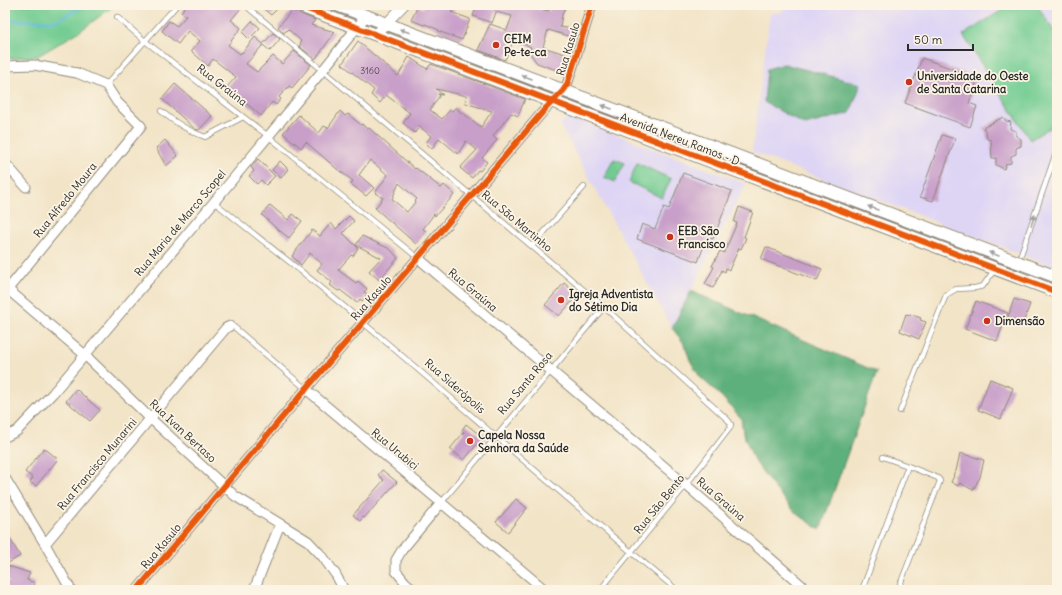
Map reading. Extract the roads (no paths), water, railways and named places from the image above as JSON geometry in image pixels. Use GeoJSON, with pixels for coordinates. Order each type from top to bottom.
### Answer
{"type":"FeatureCollection","features":[{"type":"Feature","properties":{"kind":"street","name":"Avenida Nereu Ramos - D"},"geometry":{"type":"LineString","coordinates":[[297,5],[1057,292]]}},
{"type":"Feature","properties":{"kind":"street","name":"Avenida Nereu Ramos - D"},"geometry":{"type":"LineString","coordinates":[[337,5],[831,192],[907,220],[1020,258],[1053,276]]}},
{"type":"Feature","properties":{"kind":"street"},"geometry":{"type":"LineString","coordinates":[[376,34],[404,5]]}},
{"type":"Feature","properties":{"kind":"street","name":"Rua Kasulo"},"geometry":{"type":"LineString","coordinates":[[137,590],[363,322],[563,91],[567,85],[592,5]]}},
{"type":"Feature","properties":{"kind":"street","name":"Rua Maria de Marco Scopel"},"geometry":{"type":"LineString","coordinates":[[5,437],[17,431],[85,356],[214,202],[366,16]]}},
{"type":"Feature","properties":{"kind":"street"},"geometry":{"type":"LineString","coordinates":[[5,66],[34,64],[77,72],[106,85]]}},
{"type":"Feature","properties":{"kind":"street","name":"Rua Alfredo Moura"},"geometry":{"type":"LineString","coordinates":[[7,288],[140,126],[117,102],[106,85]]}},
{"type":"Feature","properties":{"kind":"street"},"geometry":{"type":"LineString","coordinates":[[5,163],[26,187]]}},
{"type":"Feature","properties":{"kind":"street"},"geometry":{"type":"LineString","coordinates":[[902,234],[907,220]]}},
{"type":"Feature","properties":{"kind":"street","name":"Rua Graúna"},"geometry":{"type":"LineString","coordinates":[[418,258],[686,485],[807,590]]}},
{"type":"Feature","properties":{"kind":"street","name":"Rua Ivan Bertaso"},"geometry":{"type":"LineString","coordinates":[[7,288],[85,356],[235,496],[308,541],[323,557],[336,575],[344,590]]}},
{"type":"Feature","properties":{"kind":"street","name":"Rua Francisco Munarini"},"geometry":{"type":"LineString","coordinates":[[46,544],[226,328],[230,326]]}},
{"type":"Feature","properties":{"kind":"street","name":"Rua Urubici"},"geometry":{"type":"LineString","coordinates":[[306,389],[545,590]]}},
{"type":"Feature","properties":{"kind":"street"},"geometry":{"type":"LineString","coordinates":[[5,478],[46,544],[71,590]]}},
{"type":"Feature","properties":{"kind":"street","name":"Rua Santa Rosa"},"geometry":{"type":"LineString","coordinates":[[414,590],[396,571],[396,560],[402,550],[441,503]]}},
{"type":"Feature","properties":{"kind":"street"},"geometry":{"type":"LineString","coordinates":[[254,590],[280,524]]}},
{"type":"Feature","properties":{"kind":"lane"},"geometry":{"type":"LineString","coordinates":[[106,85],[177,5]]}},
{"type":"Feature","properties":{"kind":"lane","name":"Rua São Martinho"},"geometry":{"type":"LineString","coordinates":[[245,5],[604,307],[728,420],[730,428]]}},
{"type":"Feature","properties":{"kind":"lane","name":"Rua Graúna"},"geometry":{"type":"LineString","coordinates":[[117,17],[145,41],[268,136],[418,258]]}},
{"type":"Feature","properties":{"kind":"lane"},"geometry":{"type":"LineString","coordinates":[[161,112],[171,120],[205,137],[243,117]]}},
{"type":"Feature","properties":{"kind":"lane"},"geometry":{"type":"LineString","coordinates":[[1014,276],[1057,150]]}},
{"type":"Feature","properties":{"kind":"lane"},"geometry":{"type":"LineString","coordinates":[[532,246],[584,187]]}},
{"type":"Feature","properties":{"kind":"lane"},"geometry":{"type":"LineString","coordinates":[[826,204],[831,192]]}},
{"type":"Feature","properties":{"kind":"lane","name":"Rua Siderópolis"},"geometry":{"type":"LineString","coordinates":[[214,202],[363,322],[677,590]]}},
{"type":"Feature","properties":{"kind":"lane"},"geometry":{"type":"LineString","coordinates":[[900,411],[946,295],[956,289],[983,286],[995,269]]}},
{"type":"Feature","properties":{"kind":"lane"},"geometry":{"type":"LineString","coordinates":[[1044,287],[1053,276]]}},
{"type":"Feature","properties":{"kind":"lane","name":"Rua Santa Rosa"},"geometry":{"type":"LineString","coordinates":[[441,503],[604,307]]}},
{"type":"Feature","properties":{"kind":"lane","name":"Rua Urubici"},"geometry":{"type":"LineString","coordinates":[[230,326],[234,327],[306,389]]}},
{"type":"Feature","properties":{"kind":"lane","name":"Rua São Bento"},"geometry":{"type":"LineString","coordinates":[[600,590],[686,485],[730,428]]}},
{"type":"Feature","properties":{"kind":"lane"},"geometry":{"type":"LineString","coordinates":[[883,457],[938,478],[940,481],[898,590]]}},
{"type":"Feature","properties":{"kind":"lane"},"geometry":{"type":"LineString","coordinates":[[862,590],[908,466]]}},
{"type":"Feature","properties":{"kind":"waterway"},"geometry":{"type":"LineString","coordinates":[[5,20],[56,21],[85,5]]}},
{"type":"Feature","properties":{"kind":"place","name":"CEIM Pe-te-ca"},"geometry":{"type":"Point","coordinates":[496,45]}},
{"type":"Feature","properties":{"kind":"place","name":"Universidade do Oeste de Santa Catarina"},"geometry":{"type":"Point","coordinates":[909,82]}},
{"type":"Feature","properties":{"kind":"place","name":"EEB São Francisco"},"geometry":{"type":"Point","coordinates":[670,237]}},
{"type":"Feature","properties":{"kind":"place","name":"Igreja Adventista do Sétimo Dia"},"geometry":{"type":"Point","coordinates":[561,300]}},
{"type":"Feature","properties":{"kind":"place","name":"Dimensão"},"geometry":{"type":"Point","coordinates":[987,321]}},
{"type":"Feature","properties":{"kind":"place","name":"Capela Nossa Senhora da Saúde"},"geometry":{"type":"Point","coordinates":[470,441]}}]}
